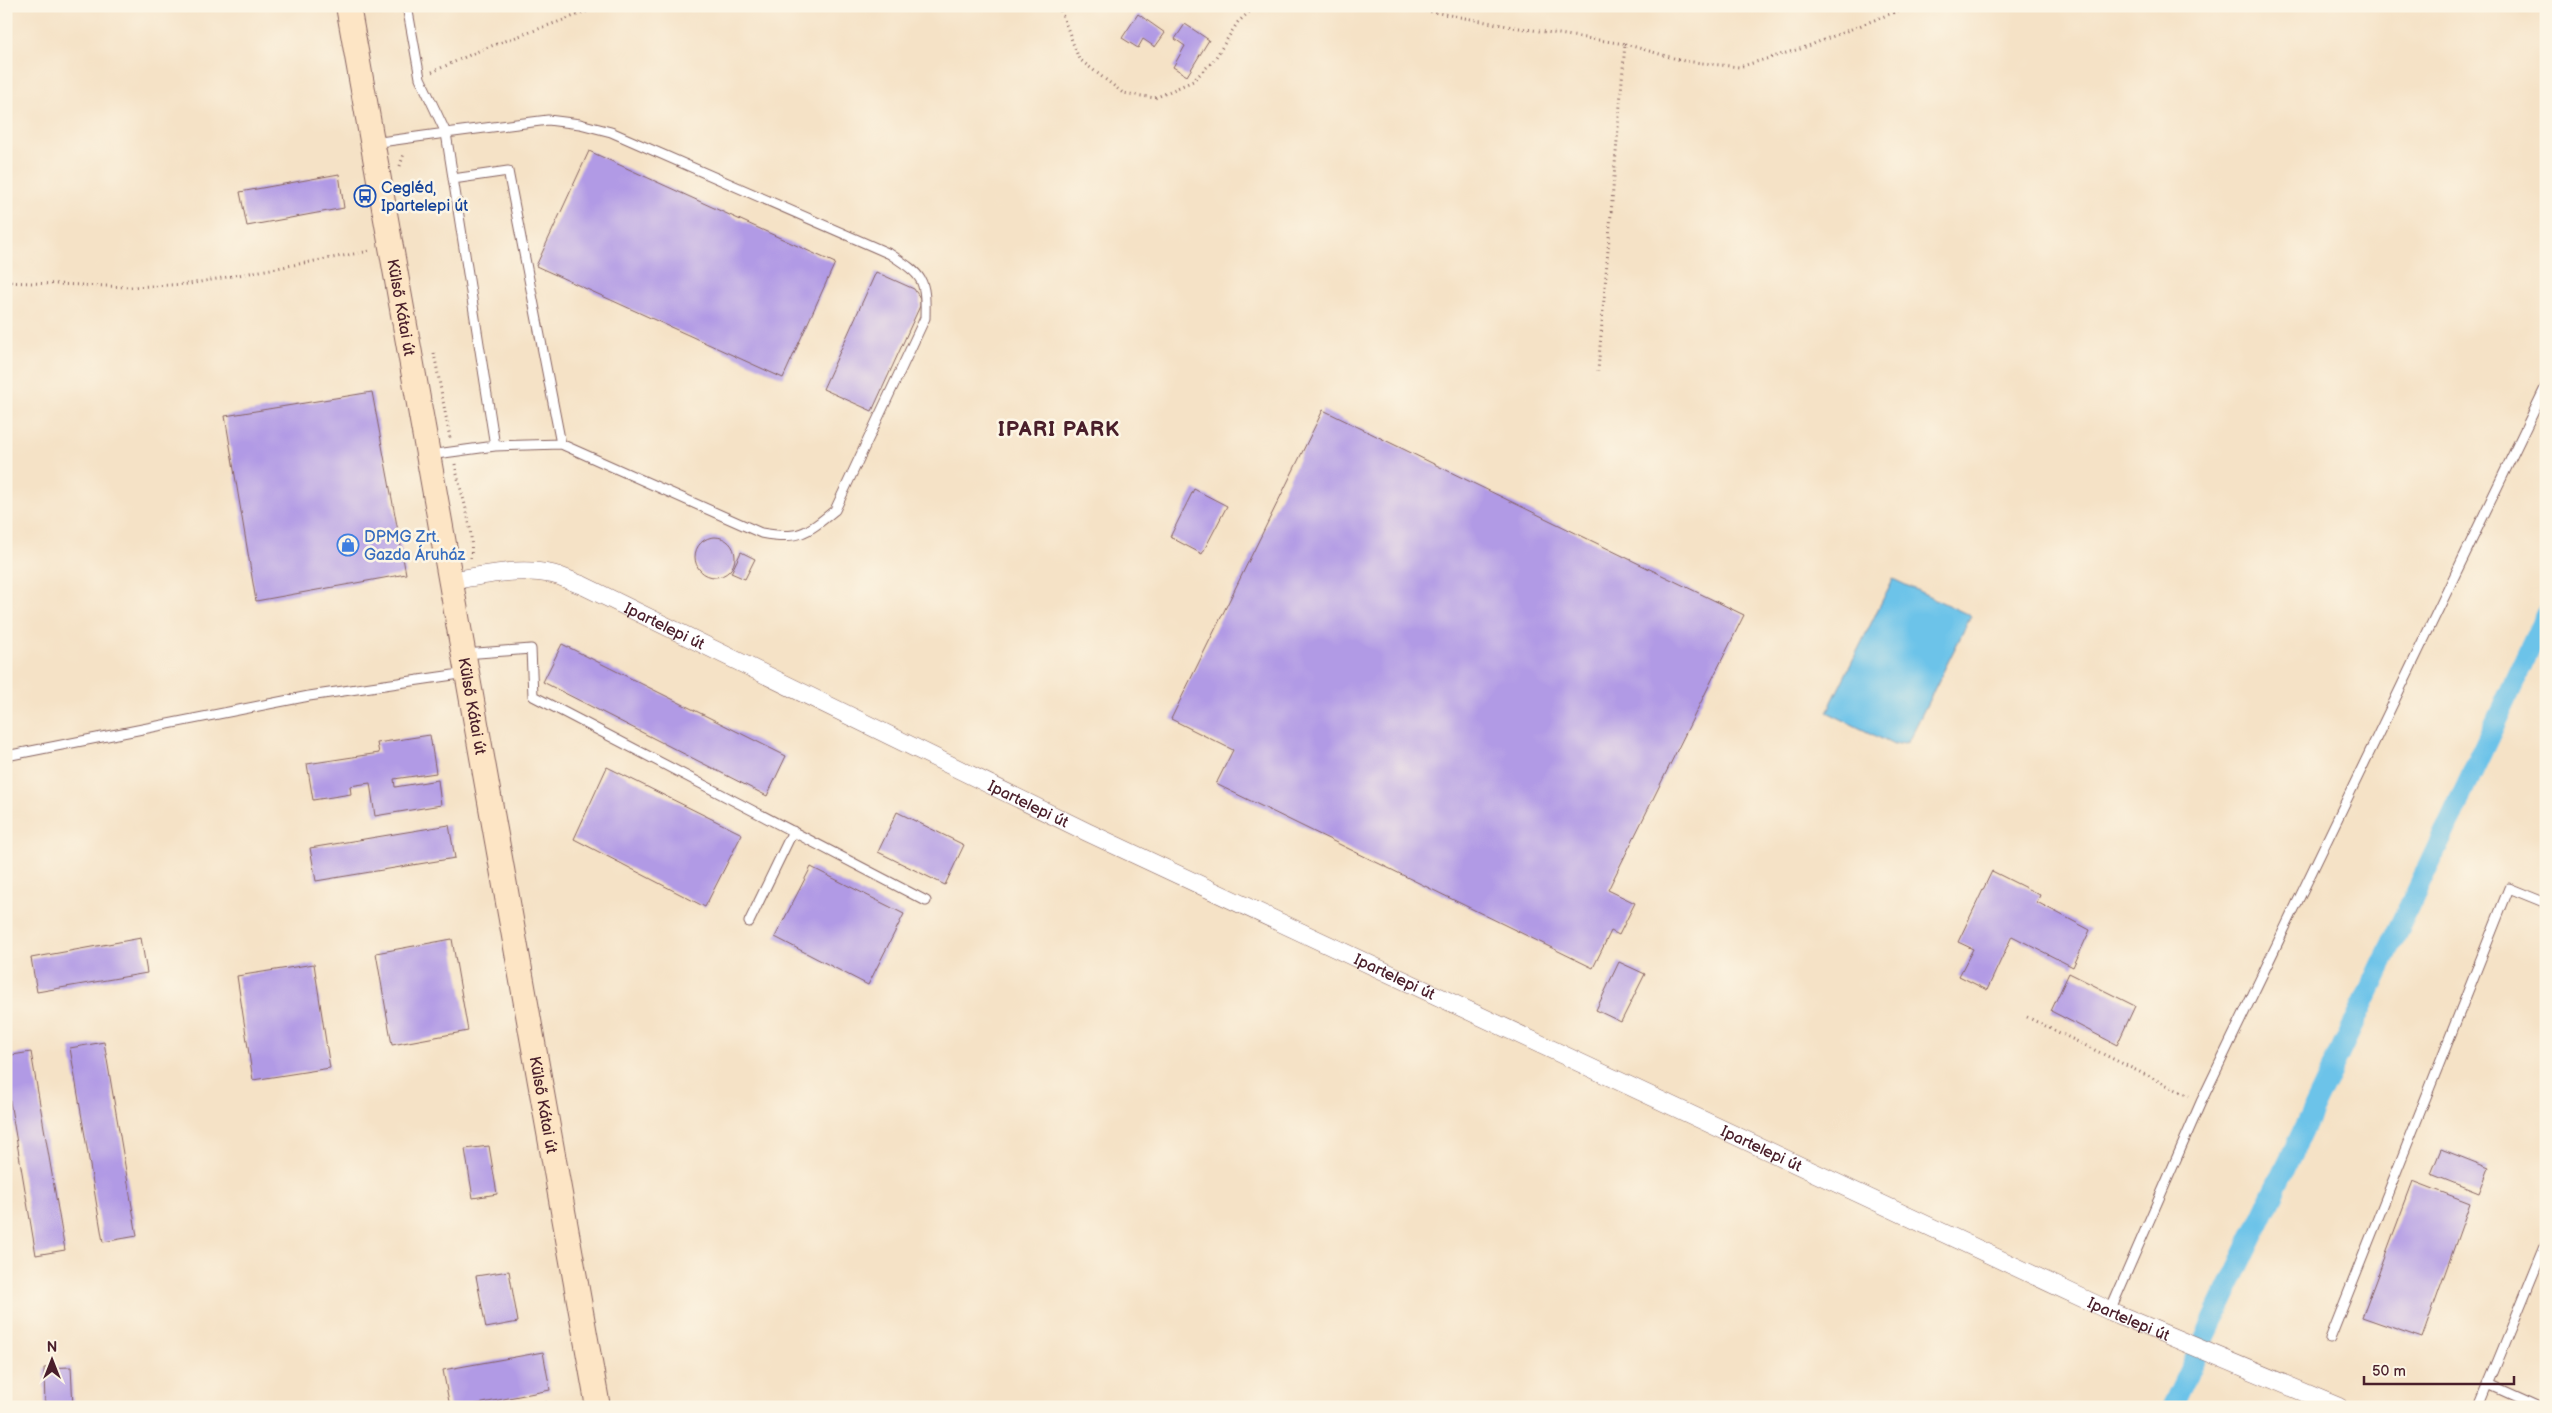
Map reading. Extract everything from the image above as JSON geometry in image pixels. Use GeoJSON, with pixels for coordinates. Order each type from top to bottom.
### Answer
{"type":"FeatureCollection","features":[{"type":"Feature","properties":{"kind":"main road","name":"Külső Kátai út"},"geometry":{"type":"LineString","coordinates":[[348,6],[429,455],[460,579],[466,664],[598,1407]]}},
{"type":"Feature","properties":{"kind":"street","name":"Ipartelepi út"},"geometry":{"type":"LineString","coordinates":[[460,579],[500,572],[528,571],[553,574],[582,585],[1087,832],[2110,1311],[2339,1407]]}},
{"type":"Feature","properties":{"kind":"lane"},"geometry":{"type":"LineString","coordinates":[[407,6],[420,78],[446,133],[495,446]]}},
{"type":"Feature","properties":{"kind":"lane"},"geometry":{"type":"LineString","coordinates":[[372,143],[548,120],[580,124],[611,132],[890,254],[919,273],[926,294],[925,318],[835,510],[809,532],[785,537],[761,533],[561,444],[495,446],[429,455]]}},
{"type":"Feature","properties":{"kind":"lane"},"geometry":{"type":"LineString","coordinates":[[453,179],[508,171],[561,444]]}},
{"type":"Feature","properties":{"kind":"lane"},"geometry":{"type":"LineString","coordinates":[[2110,1311],[2201,1102],[2546,386]]}},
{"type":"Feature","properties":{"kind":"lane"},"geometry":{"type":"LineString","coordinates":[[6,756],[309,696],[531,649],[533,696],[926,901]]}},
{"type":"Feature","properties":{"kind":"lane"},"geometry":{"type":"LineString","coordinates":[[749,922],[793,832]]}},
{"type":"Feature","properties":{"kind":"lane"},"geometry":{"type":"LineString","coordinates":[[2330,1339],[2509,888],[2546,903]]}},
{"type":"Feature","properties":{"kind":"lane"},"geometry":{"type":"LineString","coordinates":[[2479,1407],[2546,1243]]}},
{"type":"Feature","properties":{"kind":"lane"},"geometry":{"type":"LineString","coordinates":[[2488,1384],[2539,1407]]}},
{"type":"Feature","properties":{"kind":"path"},"geometry":{"type":"LineString","coordinates":[[420,78],[483,49],[602,6]]}},
{"type":"Feature","properties":{"kind":"path"},"geometry":{"type":"LineString","coordinates":[[1059,6],[1079,59],[1123,93],[1155,98],[1193,81],[1214,60],[1238,22],[1256,6]]}},
{"type":"Feature","properties":{"kind":"path"},"geometry":{"type":"LineString","coordinates":[[1401,6],[1513,27],[1625,44],[1684,61],[1739,67],[1802,48],[1910,6]]}},
{"type":"Feature","properties":{"kind":"path"},"geometry":{"type":"LineString","coordinates":[[1598,371],[1625,44]]}},
{"type":"Feature","properties":{"kind":"path"},"geometry":{"type":"LineString","coordinates":[[399,170],[403,154],[419,147],[426,136]]}},
{"type":"Feature","properties":{"kind":"path"},"geometry":{"type":"LineString","coordinates":[[6,282],[130,287],[188,284],[390,247]]}},
{"type":"Feature","properties":{"kind":"path"},"geometry":{"type":"LineString","coordinates":[[433,346],[452,452],[465,498],[472,540],[460,579]]}},
{"type":"Feature","properties":{"kind":"path"},"geometry":{"type":"LineString","coordinates":[[2027,1017],[2201,1102]]}},
{"type":"Feature","properties":{"kind":"water"},"geometry":{"type":"Polygon","coordinates":[[[1893,579],[1971,616],[1908,742],[1894,745],[1827,712],[1893,579]]]}},
{"type":"Feature","properties":{"kind":"building"},"geometry":{"type":"Polygon","coordinates":[[[1138,14],[1165,33],[1155,47],[1143,39],[1138,48],[1122,38],[1138,14]]]}},
{"type":"Feature","properties":{"kind":"building"},"geometry":{"type":"Polygon","coordinates":[[[1185,24],[1209,40],[1187,76],[1173,67],[1185,46],[1175,39],[1185,24]]]}},
{"type":"Feature","properties":{"kind":"building"},"geometry":{"type":"Polygon","coordinates":[[[589,151],[835,263],[783,378],[536,266],[589,151]]]}},
{"type":"Feature","properties":{"kind":"building"},"geometry":{"type":"Polygon","coordinates":[[[339,174],[344,208],[247,226],[240,192],[339,174]]]}},
{"type":"Feature","properties":{"kind":"building"},"geometry":{"type":"Polygon","coordinates":[[[876,272],[914,289],[920,298],[920,306],[872,411],[823,389],[876,272]]]}},
{"type":"Feature","properties":{"kind":"building"},"geometry":{"type":"Polygon","coordinates":[[[372,392],[406,574],[256,601],[225,416],[372,392]]]}},
{"type":"Feature","properties":{"kind":"building"},"geometry":{"type":"Polygon","coordinates":[[[1323,410],[1744,615],[1608,890],[1635,903],[1619,935],[1611,931],[1593,968],[1216,784],[1233,750],[1171,719],[1323,410]]]}},
{"type":"Feature","properties":{"kind":"building"},"geometry":{"type":"Polygon","coordinates":[[[1194,489],[1227,506],[1202,554],[1170,537],[1194,489]]]}},
{"type":"Feature","properties":{"kind":"building"},"geometry":{"type":"Polygon","coordinates":[[[719,537],[726,540],[732,546],[735,557],[734,565],[726,574],[719,577],[711,577],[704,574],[696,565],[695,553],[698,546],[707,538],[719,537]]]}},
{"type":"Feature","properties":{"kind":"building"},"geometry":{"type":"Polygon","coordinates":[[[741,552],[755,559],[745,579],[731,573],[741,552]]]}},
{"type":"Feature","properties":{"kind":"building"},"geometry":{"type":"Polygon","coordinates":[[[562,644],[786,756],[767,796],[543,682],[562,644]]]}},
{"type":"Feature","properties":{"kind":"building"},"geometry":{"type":"Polygon","coordinates":[[[430,735],[436,773],[394,779],[395,787],[438,780],[441,805],[375,816],[370,783],[350,786],[351,794],[313,800],[307,764],[379,753],[377,743],[430,735]]]}},
{"type":"Feature","properties":{"kind":"building"},"geometry":{"type":"Polygon","coordinates":[[[607,767],[742,834],[705,907],[574,839],[607,767]]]}},
{"type":"Feature","properties":{"kind":"building"},"geometry":{"type":"Polygon","coordinates":[[[897,812],[964,845],[945,885],[878,852],[897,812]]]}},
{"type":"Feature","properties":{"kind":"building"},"geometry":{"type":"Polygon","coordinates":[[[449,825],[455,858],[316,881],[310,848],[449,825]]]}},
{"type":"Feature","properties":{"kind":"building"},"geometry":{"type":"Polygon","coordinates":[[[811,867],[904,914],[868,985],[775,937],[811,867]]]}},
{"type":"Feature","properties":{"kind":"building"},"geometry":{"type":"Polygon","coordinates":[[[1992,871],[2040,895],[2037,902],[2090,930],[2073,967],[2012,936],[1987,990],[1959,976],[1973,949],[1958,942],[1992,871]]]}},
{"type":"Feature","properties":{"kind":"building"},"geometry":{"type":"Polygon","coordinates":[[[141,938],[147,973],[37,992],[31,958],[141,938]]]}},
{"type":"Feature","properties":{"kind":"building"},"geometry":{"type":"Polygon","coordinates":[[[452,939],[468,1031],[392,1045],[376,953],[452,939]]]}},
{"type":"Feature","properties":{"kind":"building"},"geometry":{"type":"Polygon","coordinates":[[[1619,962],[1645,974],[1621,1022],[1596,1010],[1619,962]]]}},
{"type":"Feature","properties":{"kind":"building"},"geometry":{"type":"Polygon","coordinates":[[[314,964],[330,1068],[253,1080],[237,976],[314,964]]]}},
{"type":"Feature","properties":{"kind":"building"},"geometry":{"type":"Polygon","coordinates":[[[2069,973],[2135,1006],[2117,1045],[2051,1011],[2069,973]]]}},
{"type":"Feature","properties":{"kind":"building"},"geometry":{"type":"Polygon","coordinates":[[[104,1042],[137,1236],[103,1242],[70,1048],[104,1042]]]}},
{"type":"Feature","properties":{"kind":"building"},"geometry":{"type":"Polygon","coordinates":[[[31,1052],[65,1250],[36,1255],[6,1078],[6,1056],[31,1052]]]}},
{"type":"Feature","properties":{"kind":"building"},"geometry":{"type":"Polygon","coordinates":[[[489,1146],[497,1194],[473,1198],[465,1149],[489,1146]]]}},
{"type":"Feature","properties":{"kind":"building"},"geometry":{"type":"Polygon","coordinates":[[[2441,1149],[2489,1168],[2479,1193],[2431,1174],[2441,1149]]]}},
{"type":"Feature","properties":{"kind":"building"},"geometry":{"type":"Polygon","coordinates":[[[2413,1181],[2470,1203],[2422,1338],[2362,1317],[2413,1181]]]}},
{"type":"Feature","properties":{"kind":"building"},"geometry":{"type":"Polygon","coordinates":[[[509,1271],[518,1322],[486,1328],[476,1276],[509,1271]]]}},
{"type":"Feature","properties":{"kind":"building"},"geometry":{"type":"Polygon","coordinates":[[[543,1352],[550,1390],[462,1407],[450,1407],[443,1370],[543,1352]]]}},
{"type":"Feature","properties":{"kind":"building"},"geometry":{"type":"Polygon","coordinates":[[[71,1367],[73,1407],[45,1407],[44,1368],[71,1367]]]}},
{"type":"Feature","properties":{"kind":"building"},"geometry":{"type":"Polygon","coordinates":[[[547,1402],[547,1407],[522,1407],[522,1406],[547,1402]]]}},
{"type":"Feature","properties":{"kind":"waterway"},"geometry":{"type":"LineString","coordinates":[[2172,1407],[2546,614]]}},
{"type":"Feature","properties":{"kind":"place","name":"Cegléd, Ipartelepi út"},"geometry":{"type":"Point","coordinates":[365,196]}},
{"type":"Feature","properties":{"kind":"place","name":"DPMG Zrt. Gazda Áruház"},"geometry":{"type":"Point","coordinates":[348,545]}},
{"type":"Feature","properties":{"kind":"district","name":"IPARI PARK"},"geometry":{"type":"Point","coordinates":[1059,429]}}]}
